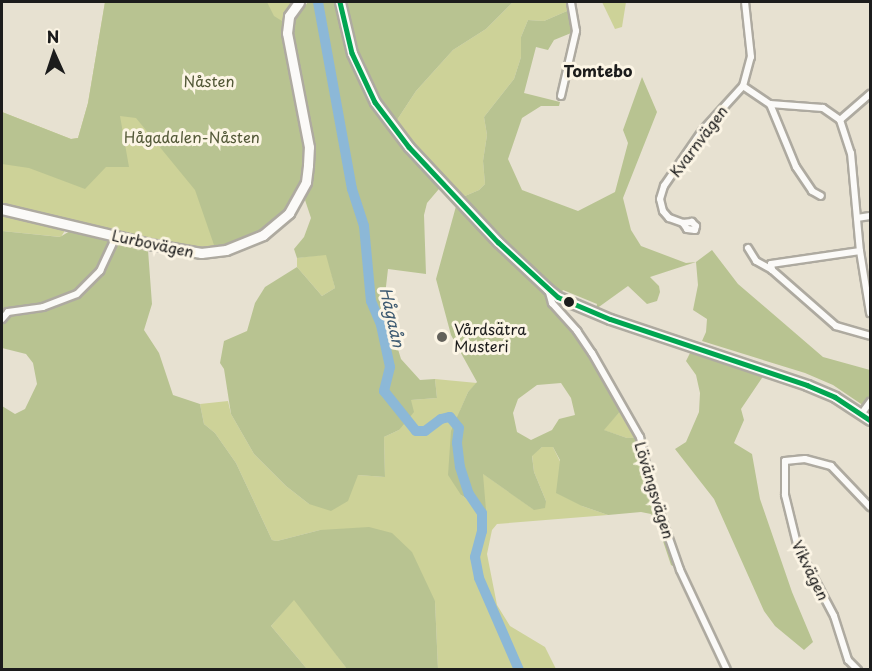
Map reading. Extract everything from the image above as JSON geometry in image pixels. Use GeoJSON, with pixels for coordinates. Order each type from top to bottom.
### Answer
{"type":"FeatureCollection","features":[{"type":"Feature","properties":{"kind":"street","name":"Lurbovägen"},"geometry":{"type":"LineString","coordinates":[[2,209],[177,250],[209,253],[226,250],[263,235],[289,213],[306,182],[309,147],[286,33],[289,16],[299,2]]}},
{"type":"Feature","properties":{"kind":"street"},"geometry":{"type":"LineString","coordinates":[[340,2],[352,53],[375,102],[409,147],[498,242],[558,297],[610,319],[807,385],[835,397],[870,420]]}},
{"type":"Feature","properties":{"kind":"street"},"geometry":{"type":"LineString","coordinates":[[561,96],[576,31],[571,2]]}},
{"type":"Feature","properties":{"kind":"street"},"geometry":{"type":"LineString","coordinates":[[745,2],[751,51],[750,66],[743,86],[770,104],[823,108],[840,120],[851,153],[860,250],[870,301],[870,313]]}},
{"type":"Feature","properties":{"kind":"street","name":"Kvarnvägen"},"geometry":{"type":"LineString","coordinates":[[683,224],[669,218],[663,211],[660,199],[664,186],[702,131],[743,86]]}},
{"type":"Feature","properties":{"kind":"street"},"geometry":{"type":"LineString","coordinates":[[840,120],[870,94]]}},
{"type":"Feature","properties":{"kind":"street"},"geometry":{"type":"LineString","coordinates":[[770,104],[801,176],[812,191],[821,196]]}},
{"type":"Feature","properties":{"kind":"street"},"geometry":{"type":"LineString","coordinates":[[858,218],[870,216]]}},
{"type":"Feature","properties":{"kind":"street"},"geometry":{"type":"LineString","coordinates":[[2,319],[8,312],[43,307],[77,294],[100,271],[116,236]]}},
{"type":"Feature","properties":{"kind":"street"},"geometry":{"type":"LineString","coordinates":[[748,248],[756,261],[772,270],[836,326],[870,336]]}},
{"type":"Feature","properties":{"kind":"street"},"geometry":{"type":"LineString","coordinates":[[772,270],[771,264],[860,250]]}},
{"type":"Feature","properties":{"kind":"street","name":"Lövängsvägen"},"geometry":{"type":"LineString","coordinates":[[548,289],[552,303],[577,331],[592,353],[640,437],[651,487],[680,570],[728,669]]}},
{"type":"Feature","properties":{"kind":"street"},"geometry":{"type":"LineString","coordinates":[[862,413],[870,402]]}},
{"type":"Feature","properties":{"kind":"street","name":"Vikvägen"},"geometry":{"type":"LineString","coordinates":[[858,669],[848,660],[834,616],[798,548],[785,495],[785,461],[805,459],[831,466],[870,507]]}},
{"type":"Feature","properties":{"kind":"green space","name":"Nåsten"},"geometry":{"type":"Polygon","coordinates":[[[105,2],[295,2],[281,23],[286,60],[297,100],[305,159],[304,182],[294,203],[269,228],[229,247],[187,248],[70,222],[61,237],[2,231],[2,112],[71,139],[78,138],[88,103],[105,2]]]}},
{"type":"Feature","properties":{"kind":"green space","name":"Nåsten"},"geometry":{"type":"Polygon","coordinates":[[[105,2],[267,2],[274,16],[282,21],[290,82],[304,145],[304,163],[301,180],[284,211],[258,233],[230,245],[214,245],[195,190],[136,118],[120,116],[129,167],[106,167],[85,189],[29,168],[2,164],[2,112],[71,139],[78,138],[88,103],[105,2]]]}},
{"type":"Feature","properties":{"kind":"green space"},"geometry":{"type":"Polygon","coordinates":[[[308,2],[513,2],[486,29],[453,50],[416,91],[393,126],[444,183],[427,203],[424,215],[426,274],[388,269],[384,304],[401,359],[420,380],[435,379],[437,398],[411,400],[414,412],[399,430],[384,437],[385,477],[358,475],[348,501],[331,511],[309,504],[286,486],[254,454],[231,414],[224,369],[220,363],[224,341],[247,331],[255,303],[265,287],[297,267],[322,296],[335,288],[326,255],[297,258],[294,249],[304,237],[311,218],[305,200],[315,167],[315,149],[293,35],[295,18],[308,2]]]}},
{"type":"Feature","properties":{"kind":"green space"},"geometry":{"type":"Polygon","coordinates":[[[513,2],[571,2],[575,15],[567,11],[544,21],[528,20],[521,37],[521,57],[514,79],[484,117],[487,135],[483,161],[485,184],[479,190],[458,199],[393,126],[416,91],[453,50],[486,29],[513,2]]]}},
{"type":"Feature","properties":{"kind":"green space"},"geometry":{"type":"Polygon","coordinates":[[[602,2],[626,2],[622,27],[615,29],[602,2]]]}},
{"type":"Feature","properties":{"kind":"green space"},"geometry":{"type":"Polygon","coordinates":[[[567,11],[575,15],[576,31],[554,40],[548,50],[536,47],[524,93],[560,102],[559,106],[541,106],[522,118],[508,159],[522,190],[578,211],[615,192],[628,143],[623,130],[642,77],[657,112],[623,198],[631,230],[641,246],[686,263],[696,262],[650,277],[659,286],[660,292],[657,301],[647,304],[628,286],[596,309],[597,304],[563,290],[552,304],[577,331],[623,408],[604,430],[627,438],[640,437],[651,487],[680,570],[671,565],[658,526],[651,514],[641,512],[608,515],[582,506],[556,493],[560,460],[553,447],[542,447],[532,456],[534,472],[546,501],[545,508],[534,510],[483,474],[486,510],[461,495],[448,475],[451,431],[468,392],[477,382],[451,335],[436,279],[458,199],[479,190],[485,184],[483,161],[487,135],[484,117],[514,79],[521,57],[521,37],[528,20],[544,21],[567,11]],[[561,383],[537,385],[518,399],[513,413],[517,432],[531,440],[552,430],[559,419],[575,415],[571,398],[561,383]]]}},
{"type":"Feature","properties":{"kind":"green space"},"geometry":{"type":"Polygon","coordinates":[[[2,231],[60,237],[70,231],[148,250],[152,304],[144,330],[159,353],[173,395],[200,404],[204,424],[215,433],[236,463],[272,540],[277,541],[320,530],[369,527],[392,533],[412,552],[435,601],[438,669],[347,669],[294,600],[271,626],[307,669],[2,669],[2,406],[15,414],[25,409],[37,384],[33,363],[26,354],[2,348],[2,231]]]}},
{"type":"Feature","properties":{"kind":"green space"},"geometry":{"type":"Polygon","coordinates":[[[712,250],[738,284],[823,357],[870,370],[870,410],[833,385],[805,373],[702,341],[706,332],[707,319],[693,310],[698,285],[696,262],[712,250]]]}},
{"type":"Feature","properties":{"kind":"green space"},"geometry":{"type":"Polygon","coordinates":[[[327,254],[335,288],[322,296],[297,267],[297,258],[327,254]]]}},
{"type":"Feature","properties":{"kind":"green space"},"geometry":{"type":"Polygon","coordinates":[[[691,351],[764,375],[741,409],[744,420],[734,443],[752,454],[760,499],[792,592],[813,642],[804,650],[775,626],[764,611],[714,499],[675,449],[686,442],[699,412],[700,393],[696,375],[686,361],[691,351]]]}},
{"type":"Feature","properties":{"kind":"green space"},"geometry":{"type":"Polygon","coordinates":[[[435,379],[477,383],[468,392],[460,411],[461,495],[485,509],[482,473],[533,509],[546,501],[534,472],[532,455],[542,447],[553,447],[582,506],[608,515],[497,524],[492,530],[487,554],[497,605],[510,626],[545,647],[556,669],[438,669],[435,601],[320,530],[277,541],[272,540],[236,463],[215,433],[204,424],[200,404],[228,401],[231,414],[254,454],[286,486],[309,504],[358,475],[385,477],[384,437],[399,430],[411,400],[437,398],[435,379]]]}},
{"type":"Feature","properties":{"kind":"green space"},"geometry":{"type":"Polygon","coordinates":[[[623,408],[640,437],[627,438],[603,430],[623,408]]]}},
{"type":"Feature","properties":{"kind":"green space"},"geometry":{"type":"Polygon","coordinates":[[[294,599],[347,669],[307,669],[271,626],[294,599]]]}},
{"type":"Feature","properties":{"kind":"waterway","name":"Hågaån"},"geometry":{"type":"LineString","coordinates":[[318,2],[352,189],[364,226],[371,301],[381,325],[390,367],[384,391],[416,431],[425,431],[441,419],[450,417],[459,428],[457,443],[460,467],[469,494],[482,513],[482,531],[475,557],[479,578],[519,670]]}},
{"type":"Feature","properties":{"kind":"transit line"},"geometry":{"type":"LineString","coordinates":[[340,2],[352,53],[375,102],[409,147],[498,242],[558,297],[610,319],[807,385],[835,397],[870,420]]}},
{"type":"Feature","properties":{"kind":"place","name":"Vårdsätra Musteri"},"geometry":{"type":"Point","coordinates":[442,337]}},
{"type":"Feature","properties":{"kind":"district","name":"Tomtebo"},"geometry":{"type":"Point","coordinates":[598,70]}},
{"type":"Feature","properties":{"kind":"park label","name":"Hågadalen-Nåsten"},"geometry":{"type":"Point","coordinates":[192,137]}}]}
